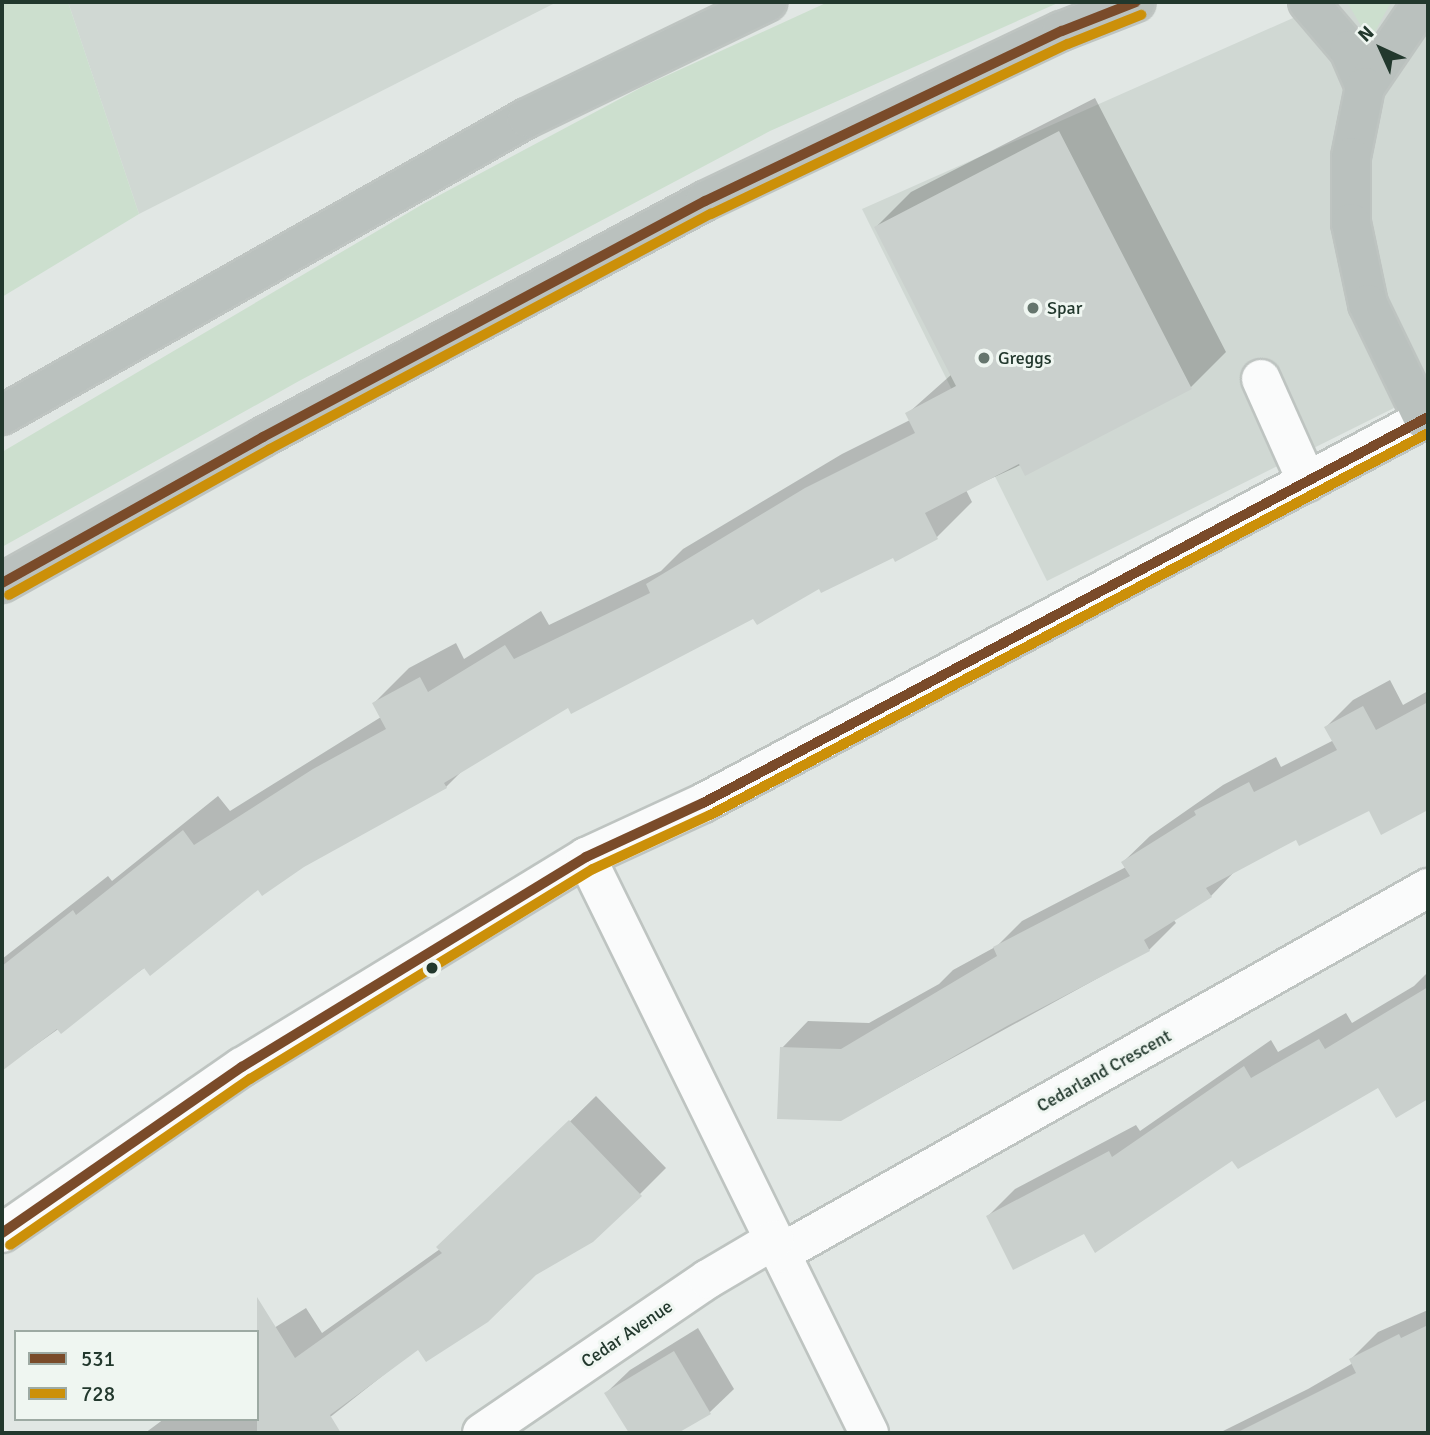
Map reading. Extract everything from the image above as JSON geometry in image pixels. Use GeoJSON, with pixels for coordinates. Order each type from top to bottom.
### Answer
{"type":"FeatureCollection","features":[{"type":"Feature","properties":{"kind":"highway"},"geometry":{"type":"LineString","coordinates":[[2,415],[527,118],[767,2]]}},
{"type":"Feature","properties":{"kind":"highway"},"geometry":{"type":"LineString","coordinates":[[2,583],[705,201],[1062,31],[1136,2]]}},
{"type":"Feature","properties":{"kind":"highway"},"geometry":{"type":"LineString","coordinates":[[1308,2],[1349,50],[1365,87]]}},
{"type":"Feature","properties":{"kind":"highway"},"geometry":{"type":"LineString","coordinates":[[1423,2],[1365,87],[1351,157],[1351,223],[1368,304],[1426,419]]}},
{"type":"Feature","properties":{"kind":"street"},"geometry":{"type":"LineString","coordinates":[[1261,379],[1307,482]]}},
{"type":"Feature","properties":{"kind":"street"},"geometry":{"type":"LineString","coordinates":[[2,1233],[242,1067],[586,857],[703,803],[1426,419]]}},
{"type":"Feature","properties":{"kind":"street"},"geometry":{"type":"LineString","coordinates":[[586,857],[869,1433]]}},
{"type":"Feature","properties":{"kind":"street","name":"Cedarland Crescent"},"geometry":{"type":"LineString","coordinates":[[778,1246],[1428,888]]}},
{"type":"Feature","properties":{"kind":"street","name":"Cedar Avenue"},"geometry":{"type":"LineString","coordinates":[[482,1433],[708,1279],[778,1246]]}},
{"type":"Feature","properties":{"kind":"shaded area"},"geometry":{"type":"Polygon","coordinates":[[[68,2],[557,2],[139,214],[68,2]]]}},
{"type":"Feature","properties":{"kind":"shaded area"},"geometry":{"type":"Polygon","coordinates":[[[1329,2],[1428,2],[1428,385],[1392,409],[1047,581],[862,209],[1329,2]]]}},
{"type":"Feature","properties":{"kind":"green space"},"geometry":{"type":"Polygon","coordinates":[[[2,2],[68,2],[139,214],[2,297],[2,2]]]}},
{"type":"Feature","properties":{"kind":"green space"},"geometry":{"type":"Polygon","coordinates":[[[828,2],[1060,2],[770,131],[299,381],[2,547],[2,452],[423,204],[644,86],[828,2]]]}},
{"type":"Feature","properties":{"kind":"green space"},"geometry":{"type":"Polygon","coordinates":[[[1347,2],[1391,2],[1370,41],[1347,2]]]}},
{"type":"Feature","properties":{"kind":"building"},"geometry":{"type":"Polygon","coordinates":[[[1059,131],[1192,389],[1025,476],[1019,464],[925,513],[938,539],[895,562],[893,558],[821,593],[819,589],[757,625],[753,619],[571,714],[568,708],[444,783],[447,788],[304,867],[262,896],[258,890],[150,976],[144,968],[61,1034],[57,1029],[2,1071],[2,966],[73,910],[76,915],[183,830],[194,845],[313,769],[386,729],[372,703],[420,677],[428,692],[505,645],[514,659],[650,593],[646,584],[805,488],[915,433],[905,413],[956,386],[874,227],[1059,131]]]}},
{"type":"Feature","properties":{"kind":"building"},"geometry":{"type":"Polygon","coordinates":[[[1428,702],[1428,810],[1381,835],[1369,811],[1299,846],[1296,840],[1206,888],[1212,897],[1144,940],[1150,951],[1007,1026],[841,1121],[777,1119],[780,1047],[841,1049],[997,956],[993,947],[1130,876],[1121,862],[1196,815],[1194,811],[1249,782],[1254,792],[1337,750],[1324,727],[1363,706],[1376,730],[1428,702]]]}},
{"type":"Feature","properties":{"kind":"building"},"geometry":{"type":"Polygon","coordinates":[[[1428,987],[1428,1099],[1396,1118],[1378,1088],[1238,1169],[1232,1161],[1095,1253],[1084,1234],[1013,1270],[986,1216],[1109,1151],[1112,1157],[1244,1066],[1251,1078],[1319,1039],[1325,1049],[1428,987]]]}},
{"type":"Feature","properties":{"kind":"building"},"geometry":{"type":"Polygon","coordinates":[[[569,1120],[642,1196],[593,1242],[536,1275],[488,1322],[426,1362],[418,1350],[330,1415],[341,1433],[257,1433],[257,1297],[295,1358],[442,1253],[436,1247],[569,1120]]]}},
{"type":"Feature","properties":{"kind":"building"},"geometry":{"type":"Polygon","coordinates":[[[1428,1325],[1428,1433],[1236,1433],[1356,1373],[1349,1359],[1399,1334],[1401,1338],[1428,1325]]]}},
{"type":"Feature","properties":{"kind":"building"},"geometry":{"type":"Polygon","coordinates":[[[674,1351],[711,1414],[678,1433],[629,1433],[604,1393],[674,1351]]]}},
{"type":"Feature","properties":{"kind":"transit line","name":"531"},"geometry":{"type":"LineString","coordinates":[[2,583],[263,437],[705,201],[1062,31],[1136,2]]}},
{"type":"Feature","properties":{"kind":"transit line","name":"728"},"geometry":{"type":"LineString","coordinates":[[9,595],[270,449],[711,214],[1068,44],[1141,15]]}},
{"type":"Feature","properties":{"kind":"transit line","name":"531"},"geometry":{"type":"LineString","coordinates":[[2,1233],[242,1067],[586,857],[703,803],[1428,417]]}},
{"type":"Feature","properties":{"kind":"transit line","name":"728"},"geometry":{"type":"LineString","coordinates":[[10,1245],[250,1079],[593,869],[710,815],[1428,433]]}},
{"type":"Feature","properties":{"kind":"place","name":"Spar"},"geometry":{"type":"Point","coordinates":[1033,308]}},
{"type":"Feature","properties":{"kind":"place","name":"Greggs"},"geometry":{"type":"Point","coordinates":[984,358]}}]}
